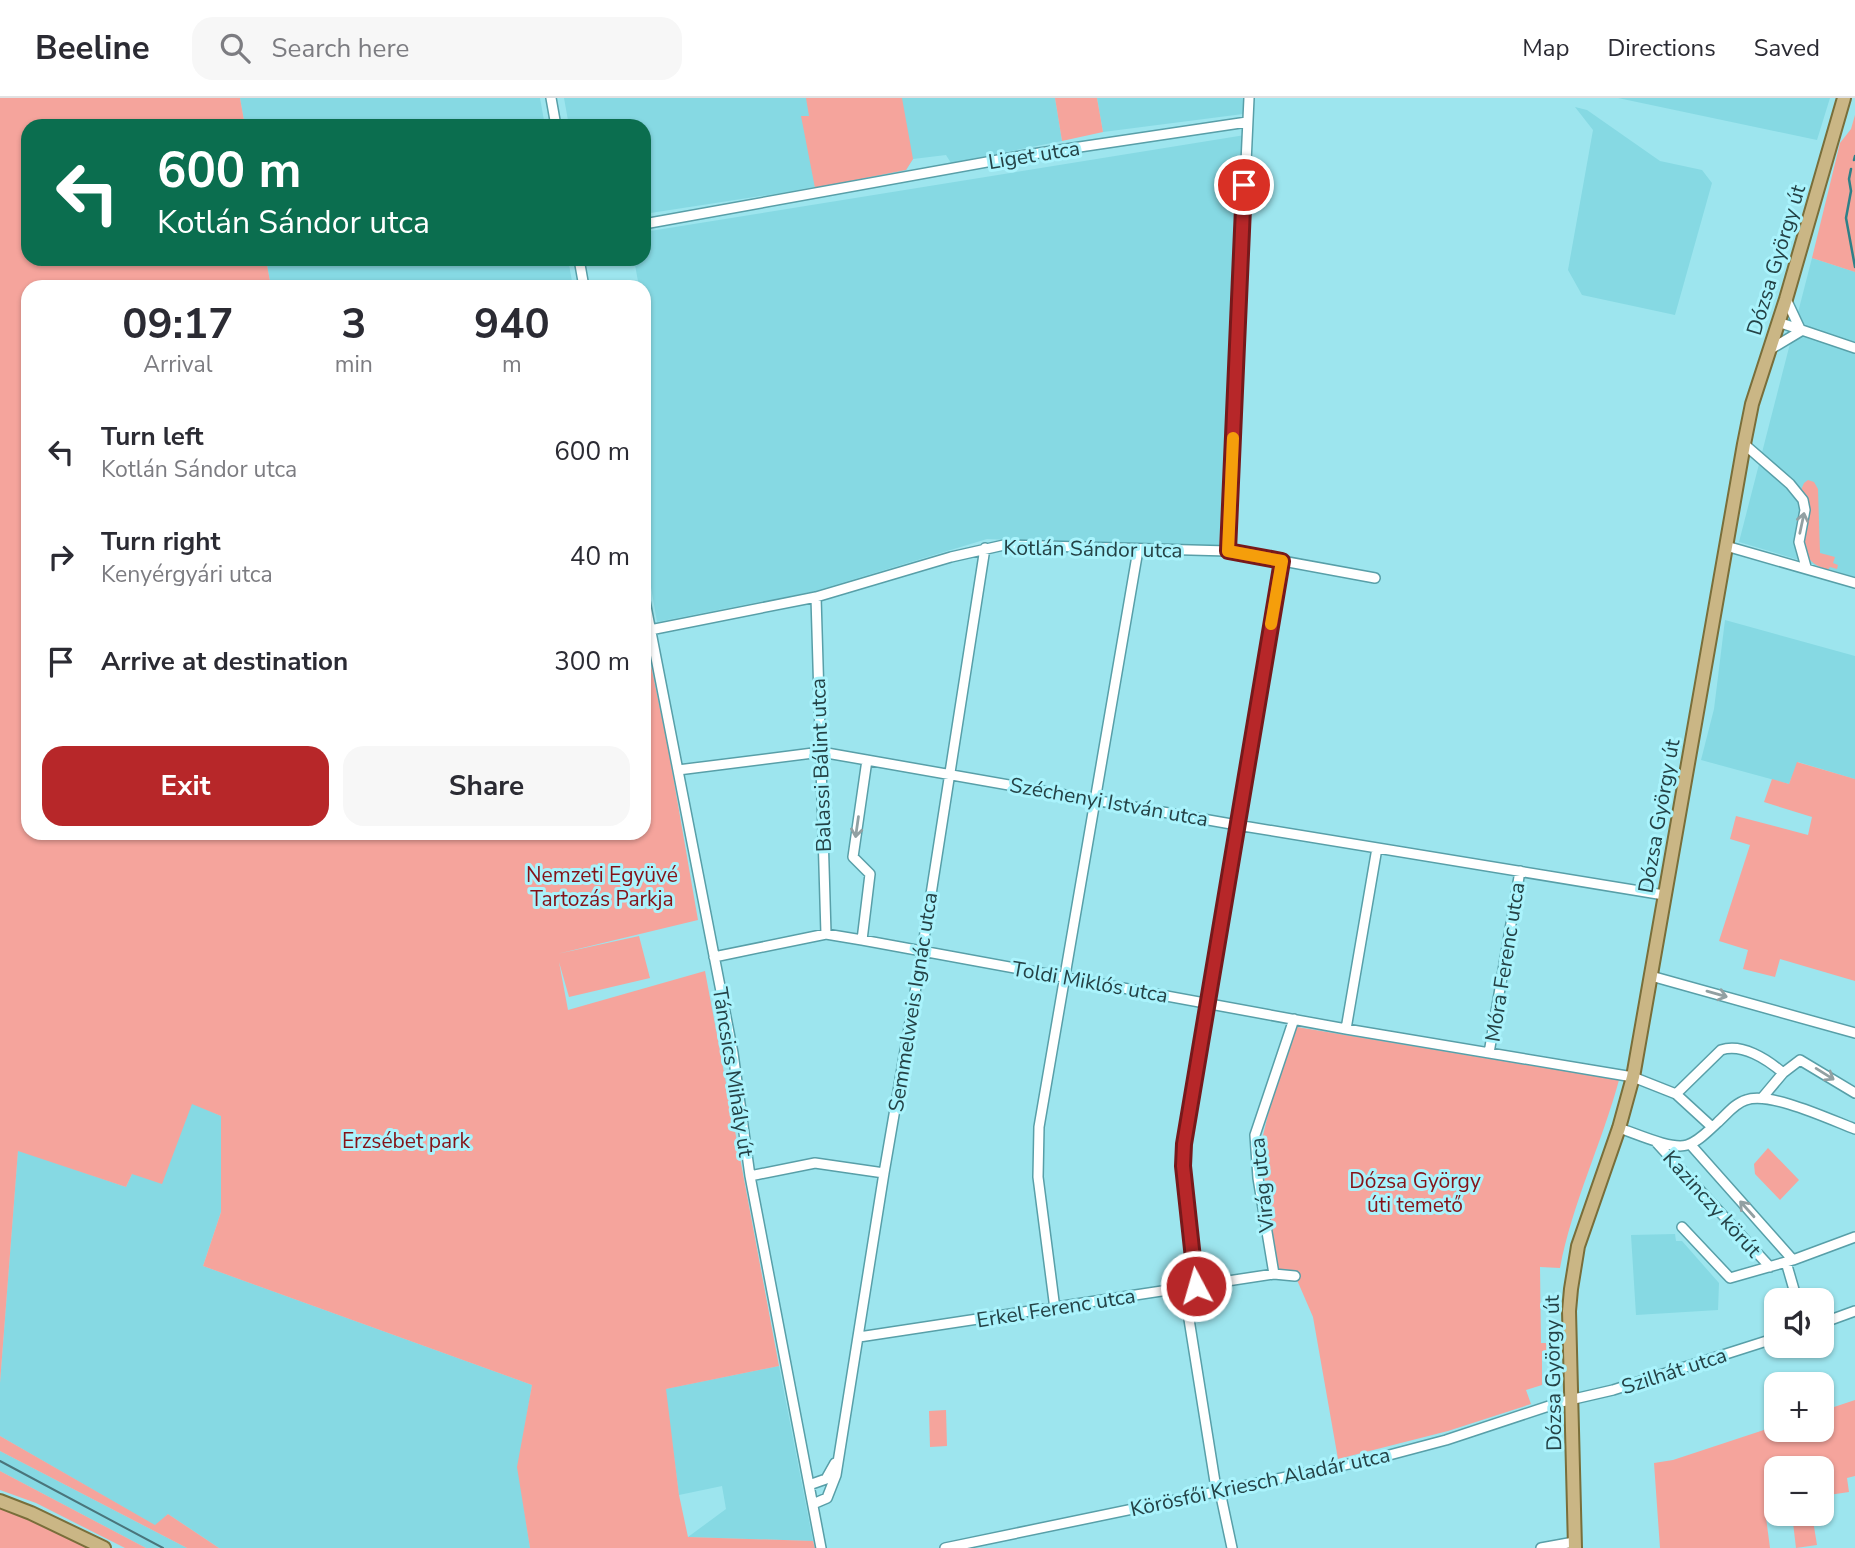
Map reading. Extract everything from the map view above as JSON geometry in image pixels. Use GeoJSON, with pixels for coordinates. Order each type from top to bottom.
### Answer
{"type":"FeatureCollection","features":[{"type":"Feature","properties":{"kind":"main road","name":"Dózsa György út"},"geometry":{"type":"LineString","coordinates":[[1574,1545],[1569,1311],[1578,1246],[1619,1128],[1633,1077],[1752,404],[1786,299],[1844,98]]}},
{"type":"Feature","properties":{"kind":"main road"},"geometry":{"type":"LineString","coordinates":[[0,1501],[104,1548]]}},
{"type":"Feature","properties":{"kind":"street"},"geometry":{"type":"LineString","coordinates":[[551,98],[555,119]]}},
{"type":"Feature","properties":{"kind":"street"},"geometry":{"type":"LineString","coordinates":[[1228,551],[1249,98]]}},
{"type":"Feature","properties":{"kind":"street","name":"Liget utca"},"geometry":{"type":"LineString","coordinates":[[651,223],[1026,155],[1247,122]]}},
{"type":"Feature","properties":{"kind":"street"},"geometry":{"type":"LineString","coordinates":[[1786,299],[1801,331]]}},
{"type":"Feature","properties":{"kind":"street"},"geometry":{"type":"LineString","coordinates":[[1777,322],[1855,348]]}},
{"type":"Feature","properties":{"kind":"street"},"geometry":{"type":"LineString","coordinates":[[1769,350],[1801,331]]}},
{"type":"Feature","properties":{"kind":"street"},"geometry":{"type":"LineString","coordinates":[[1744,444],[1790,484],[1803,500],[1805,510],[1799,542],[1806,567]]}},
{"type":"Feature","properties":{"kind":"street","name":"Kotlán Sándor utca"},"geometry":{"type":"LineString","coordinates":[[651,630],[816,597],[985,548],[1004,545],[1228,551],[1375,578]]}},
{"type":"Feature","properties":{"kind":"street"},"geometry":{"type":"LineString","coordinates":[[1726,546],[1855,583]]}},
{"type":"Feature","properties":{"kind":"street","name":"Semmelweis Ignác utca"},"geometry":{"type":"LineString","coordinates":[[813,1504],[823,1502],[830,1494],[836,1475],[985,548]]}},
{"type":"Feature","properties":{"kind":"street"},"geometry":{"type":"LineString","coordinates":[[1055,1309],[1038,1177],[1040,1127],[1138,550]]}},
{"type":"Feature","properties":{"kind":"street"},"geometry":{"type":"LineString","coordinates":[[1196,1286],[1183,1154],[1282,561]]}},
{"type":"Feature","properties":{"kind":"street","name":"Balassi Bálint utca"},"geometry":{"type":"LineString","coordinates":[[816,597],[826,934]]}},
{"type":"Feature","properties":{"kind":"street","name":"Táncsics Mihály út"},"geometry":{"type":"LineString","coordinates":[[651,635],[733,1053],[750,1176],[821,1548]]}},
{"type":"Feature","properties":{"kind":"street","name":"Széchenyi István utca"},"geometry":{"type":"LineString","coordinates":[[678,770],[821,752],[1237,825],[1664,895]]}},
{"type":"Feature","properties":{"kind":"street"},"geometry":{"type":"LineString","coordinates":[[862,940],[870,874],[853,857],[867,760]]}},
{"type":"Feature","properties":{"kind":"street"},"geometry":{"type":"LineString","coordinates":[[1346,1029],[1377,848]]}},
{"type":"Feature","properties":{"kind":"street","name":"Móra Ferenc utca"},"geometry":{"type":"LineString","coordinates":[[1489,1053],[1520,871]]}},
{"type":"Feature","properties":{"kind":"street","name":"Toldi Miklós utca"},"geometry":{"type":"LineString","coordinates":[[714,957],[826,934],[1346,1029],[1633,1077]]}},
{"type":"Feature","properties":{"kind":"street"},"geometry":{"type":"LineString","coordinates":[[1651,976],[1855,1033]]}},
{"type":"Feature","properties":{"kind":"street","name":"Virág utca"},"geometry":{"type":"LineString","coordinates":[[1274,1274],[1258,1178],[1255,1135],[1294,1019]]}},
{"type":"Feature","properties":{"kind":"street"},"geometry":{"type":"LineString","coordinates":[[1676,1094],[1721,1050],[1728,1048],[1764,1058],[1783,1073],[1800,1060],[1855,1093]]}},
{"type":"Feature","properties":{"kind":"street","name":"Kazinczy körút"},"geometry":{"type":"LineString","coordinates":[[1619,1128],[1683,1147],[1712,1128],[1738,1104],[1762,1098],[1783,1073]]}},
{"type":"Feature","properties":{"kind":"street"},"geometry":{"type":"LineString","coordinates":[[1633,1077],[1676,1094],[1712,1128]]}},
{"type":"Feature","properties":{"kind":"street"},"geometry":{"type":"LineString","coordinates":[[1762,1098],[1855,1129]]}},
{"type":"Feature","properties":{"kind":"street","name":"Kazinczy körút"},"geometry":{"type":"LineString","coordinates":[[1654,1140],[1770,1267]]}},
{"type":"Feature","properties":{"kind":"street","name":"Kazinczy körút"},"geometry":{"type":"LineString","coordinates":[[1690,1144],[1789,1261],[1795,1288]]}},
{"type":"Feature","properties":{"kind":"street"},"geometry":{"type":"LineString","coordinates":[[750,1176],[815,1163],[884,1173]]}},
{"type":"Feature","properties":{"kind":"street","name":"Kazinczy körút"},"geometry":{"type":"LineString","coordinates":[[1682,1227],[1730,1278],[1789,1261],[1855,1237]]}},
{"type":"Feature","properties":{"kind":"street","name":"Erkel Ferenc utca"},"geometry":{"type":"LineString","coordinates":[[859,1337],[1274,1274],[1295,1276]]}},
{"type":"Feature","properties":{"kind":"street"},"geometry":{"type":"LineString","coordinates":[[1184,1288],[1218,1491],[1232,1548]]}},
{"type":"Feature","properties":{"kind":"street"},"geometry":{"type":"LineString","coordinates":[[1834,1319],[1855,1311]]}},
{"type":"Feature","properties":{"kind":"street","name":"Szilhát utca"},"geometry":{"type":"LineString","coordinates":[[1572,1400],[1631,1385],[1764,1342]]}},
{"type":"Feature","properties":{"kind":"street","name":"Körösfői Kriesch Aladár utca"},"geometry":{"type":"LineString","coordinates":[[945,1548],[1378,1458],[1446,1440],[1572,1400]]}},
{"type":"Feature","properties":{"kind":"street","name":"Semmelweis Ignác utca"},"geometry":{"type":"LineString","coordinates":[[810,1485],[826,1479],[839,1455]]}},
{"type":"Feature","properties":{"kind":"street"},"geometry":{"type":"LineString","coordinates":[[1541,1548],[1574,1545]]}},
{"type":"Feature","properties":{"kind":"shaded area"},"geometry":{"type":"Polygon","coordinates":[[[240,98],[540,98],[544,119],[244,119],[240,98]]]}},
{"type":"Feature","properties":{"kind":"shaded area"},"geometry":{"type":"Polygon","coordinates":[[[564,98],[1055,98],[1062,141],[951,163],[946,155],[913,159],[906,170],[651,213],[651,119],[568,119],[564,98]]]}},
{"type":"Feature","properties":{"kind":"shaded area"},"geometry":{"type":"Polygon","coordinates":[[[1097,98],[1245,98],[1243,114],[1103,132],[1097,98]]]}},
{"type":"Feature","properties":{"kind":"shaded area"},"geometry":{"type":"Polygon","coordinates":[[[1618,98],[1830,98],[1817,140],[1618,98]]]}},
{"type":"Feature","properties":{"kind":"shaded area"},"geometry":{"type":"Polygon","coordinates":[[[1575,107],[1587,110],[1660,161],[1702,170],[1712,183],[1675,315],[1582,295],[1568,270],[1593,130],[1575,107]]]}},
{"type":"Feature","properties":{"kind":"shaded area"},"geometry":{"type":"Polygon","coordinates":[[[1245,135],[1222,548],[987,539],[815,591],[657,622],[651,587],[651,280],[638,280],[635,266],[651,266],[651,231],[1245,135]]]}},
{"type":"Feature","properties":{"kind":"shaded area"},"geometry":{"type":"Polygon","coordinates":[[[1812,258],[1855,272],[1855,577],[1739,542],[1812,258]]]}},
{"type":"Feature","properties":{"kind":"shaded area"},"geometry":{"type":"Polygon","coordinates":[[[267,266],[569,266],[572,280],[270,280],[267,266]]]}},
{"type":"Feature","properties":{"kind":"shaded area"},"geometry":{"type":"Polygon","coordinates":[[[1725,620],[1855,656],[1855,779],[1798,762],[1789,784],[1701,760],[1714,709],[1725,620]]]}},
{"type":"Feature","properties":{"kind":"shaded area"},"geometry":{"type":"Polygon","coordinates":[[[192,1103],[221,1116],[221,1212],[203,1266],[532,1385],[518,1467],[530,1548],[219,1548],[168,1514],[156,1526],[0,1436],[0,1383],[18,1150],[126,1187],[132,1174],[192,1103]]]}},
{"type":"Feature","properties":{"kind":"shaded area"},"geometry":{"type":"Polygon","coordinates":[[[1675,1234],[1676,1241],[1682,1241],[1719,1283],[1718,1310],[1636,1315],[1631,1235],[1675,1234]]]}},
{"type":"Feature","properties":{"kind":"shaded area"},"geometry":{"type":"Polygon","coordinates":[[[779,1366],[813,1541],[688,1537],[726,1509],[722,1486],[679,1495],[665,1389],[779,1366]]]}},
{"type":"Feature","properties":{"kind":"shaded area"},"geometry":{"type":"Polygon","coordinates":[[[0,1451],[187,1548],[146,1548],[0,1471],[0,1451]]]}},
{"type":"Feature","properties":{"kind":"green space"},"geometry":{"type":"Polygon","coordinates":[[[0,98],[240,98],[244,119],[21,119],[21,266],[267,266],[270,280],[21,280],[21,840],[651,840],[651,666],[698,920],[557,954],[639,936],[650,978],[569,997],[559,962],[568,1010],[705,971],[779,1366],[666,1389],[679,1495],[688,1537],[813,1541],[815,1548],[530,1548],[517,1467],[532,1385],[203,1266],[221,1212],[221,1116],[192,1104],[162,1184],[132,1174],[126,1187],[18,1151],[0,1383],[0,98]]]}},
{"type":"Feature","properties":{"kind":"green space"},"geometry":{"type":"Polygon","coordinates":[[[806,98],[902,98],[913,159],[906,170],[815,188],[801,116],[809,116],[806,98]]]}},
{"type":"Feature","properties":{"kind":"green space"},"geometry":{"type":"Polygon","coordinates":[[[1055,98],[1097,98],[1103,132],[1062,141],[1055,98]]]}},
{"type":"Feature","properties":{"kind":"green space"},"geometry":{"type":"Polygon","coordinates":[[[1855,115],[1855,272],[1812,258],[1840,143],[1851,129],[1855,115]]]}},
{"type":"Feature","properties":{"kind":"green space"},"geometry":{"type":"Polygon","coordinates":[[[1808,480],[1814,482],[1818,489],[1820,553],[1835,557],[1833,563],[1838,565],[1837,569],[1830,567],[1828,570],[1816,564],[1803,548],[1801,490],[1808,480]]]}},
{"type":"Feature","properties":{"kind":"green space"},"geometry":{"type":"Polygon","coordinates":[[[1797,762],[1855,779],[1855,981],[1780,959],[1775,977],[1743,969],[1748,950],[1719,941],[1750,845],[1730,839],[1736,816],[1808,835],[1812,817],[1764,802],[1772,779],[1789,784],[1797,762]]]}},
{"type":"Feature","properties":{"kind":"green space","name":"Dózsa György úti temető"},"geometry":{"type":"Polygon","coordinates":[[[1297,1027],[1619,1080],[1579,1197],[1560,1268],[1540,1267],[1541,1343],[1557,1343],[1556,1350],[1542,1351],[1542,1385],[1526,1390],[1531,1404],[1448,1431],[1338,1459],[1313,1317],[1294,1273],[1278,1270],[1260,1148],[1271,1102],[1297,1027]]]}},
{"type":"Feature","properties":{"kind":"green space"},"geometry":{"type":"Polygon","coordinates":[[[1768,1148],[1799,1180],[1780,1200],[1755,1174],[1754,1164],[1768,1148]]]}},
{"type":"Feature","properties":{"kind":"green space"},"geometry":{"type":"Polygon","coordinates":[[[1855,1400],[1855,1476],[1847,1478],[1849,1492],[1834,1494],[1834,1456],[1764,1456],[1764,1526],[1767,1526],[1770,1548],[1660,1548],[1654,1463],[1673,1460],[1764,1430],[1764,1442],[1834,1442],[1834,1407],[1855,1400]]]}},
{"type":"Feature","properties":{"kind":"green space"},"geometry":{"type":"Polygon","coordinates":[[[946,1410],[947,1446],[930,1447],[929,1411],[946,1410]]]}},
{"type":"Feature","properties":{"kind":"green space"},"geometry":{"type":"Polygon","coordinates":[[[0,1436],[155,1525],[168,1514],[219,1548],[187,1548],[0,1451],[0,1436]]]}},
{"type":"Feature","properties":{"kind":"green space"},"geometry":{"type":"Polygon","coordinates":[[[0,1471],[146,1548],[125,1548],[36,1503],[0,1490],[0,1471]]]}},
{"type":"Feature","properties":{"kind":"green space"},"geometry":{"type":"Polygon","coordinates":[[[0,1506],[93,1548],[0,1548],[0,1506]]]}},
{"type":"Feature","properties":{"kind":"green space"},"geometry":{"type":"Polygon","coordinates":[[[1793,1526],[1814,1526],[1817,1545],[1796,1548],[1793,1526]]]}},
{"type":"Feature","properties":{"kind":"waterway"},"geometry":{"type":"LineString","coordinates":[[1854,160],[1855,156]]}},
{"type":"Feature","properties":{"kind":"waterway"},"geometry":{"type":"LineString","coordinates":[[1851,169],[1851,191],[1846,218],[1855,267]]}},
{"type":"Feature","properties":{"kind":"tram line"},"geometry":{"type":"LineString","coordinates":[[0,1461],[163,1548]]}},
{"type":"Feature","properties":{"kind":"slow traffic"},"geometry":{"type":"LineString","coordinates":[[1233,438],[1228,551],[1282,561],[1271,624]]}},
{"type":"Feature","properties":{"kind":"route"},"geometry":{"type":"LineString","coordinates":[[1196,1286],[1183,1166],[1184,1144],[1282,561],[1228,551],[1244,185]]}},
{"type":"Feature","properties":{"kind":"park label","name":"Nemzeti Együvé Tartozás Parkja"},"geometry":{"type":"Point","coordinates":[602,887]}},
{"type":"Feature","properties":{"kind":"park label","name":"Erzsébet park"},"geometry":{"type":"Point","coordinates":[406,1141]}}]}
